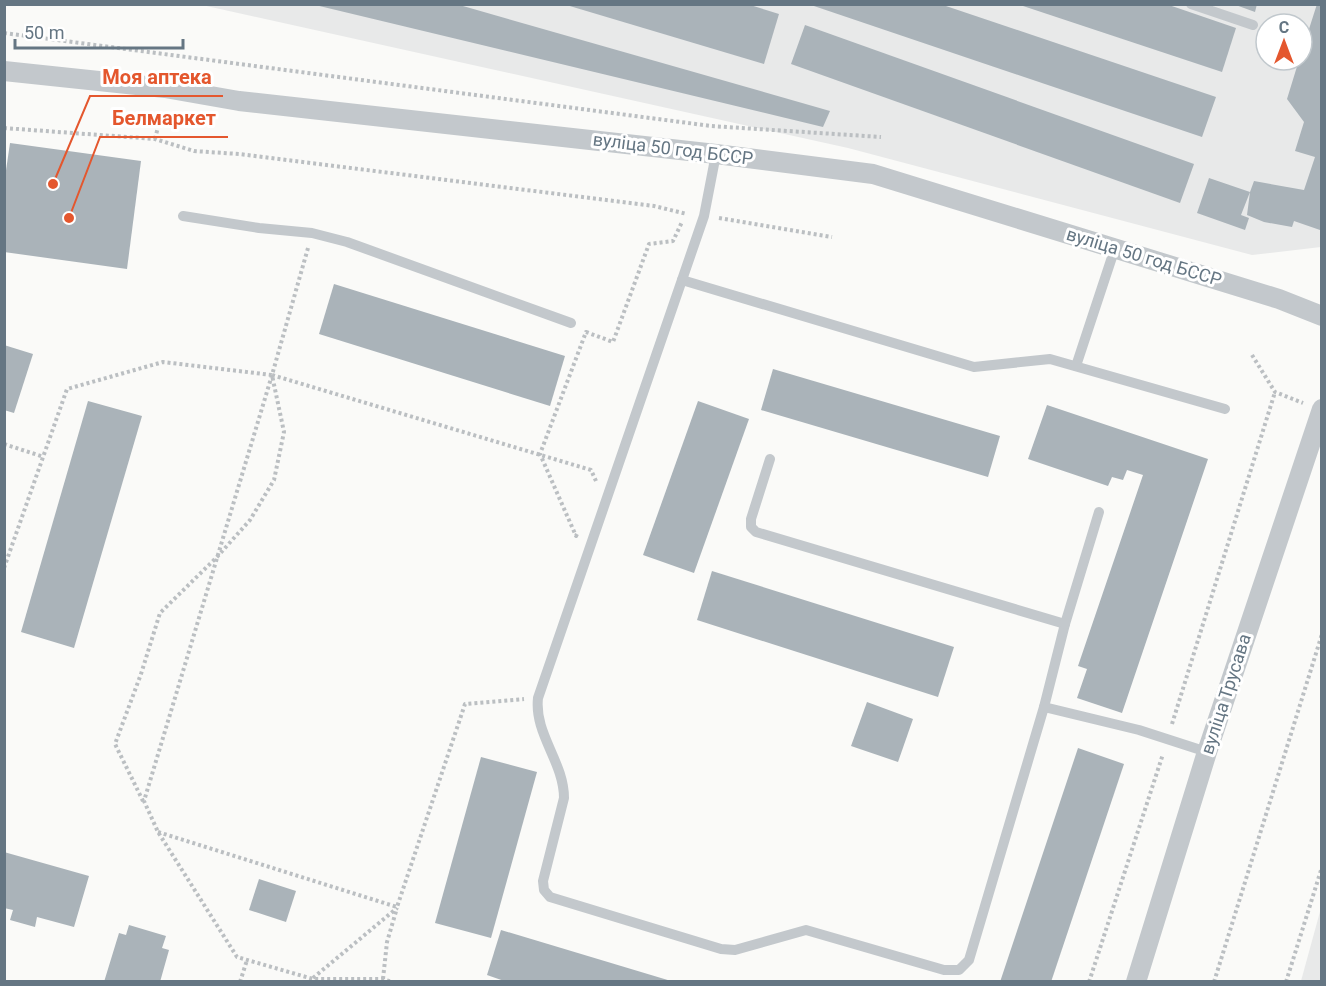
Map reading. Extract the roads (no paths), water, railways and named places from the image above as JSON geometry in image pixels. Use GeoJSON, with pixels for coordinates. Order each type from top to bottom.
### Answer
{"type":"FeatureCollection","features":[{"type":"Feature","properties":{"kind":"street","name":"вуліца 50 год БССР"},"geometry":{"type":"LineString","coordinates":[[4,70],[165,88],[239,101],[716,154],[873,174],[1279,299],[1322,316]]}},
{"type":"Feature","properties":{"kind":"street","name":"вуліца Трусава"},"geometry":{"type":"LineString","coordinates":[[1136,981],[1314,407]]}},
{"type":"Feature","properties":{"kind":"lane"},"geometry":{"type":"LineString","coordinates":[[1191,4],[1253,25]]}},
{"type":"Feature","properties":{"kind":"lane"},"geometry":{"type":"LineString","coordinates":[[716,154],[704,216],[538,698],[537,710],[540,725],[564,785],[564,798],[543,881],[544,890],[550,897],[721,949],[735,950],[806,930],[944,970],[959,970],[969,960],[1099,512]]}},
{"type":"Feature","properties":{"kind":"lane"},"geometry":{"type":"LineString","coordinates":[[183,216],[259,228],[312,232],[346,242],[571,323]]}},
{"type":"Feature","properties":{"kind":"lane"},"geometry":{"type":"LineString","coordinates":[[1076,366],[1114,248]]}},
{"type":"Feature","properties":{"kind":"lane"},"geometry":{"type":"LineString","coordinates":[[682,280],[974,367],[1050,359],[1225,409]]}},
{"type":"Feature","properties":{"kind":"lane"},"geometry":{"type":"LineString","coordinates":[[770,459],[751,519],[751,527],[756,532],[1065,624]]}},
{"type":"Feature","properties":{"kind":"lane"},"geometry":{"type":"LineString","coordinates":[[1044,707],[1139,730],[1207,752]]}},
{"type":"Feature","properties":{"kind":"place","name":"Моя аптека"},"geometry":{"type":"Point","coordinates":[53,184]}},
{"type":"Feature","properties":{"kind":"place","name":"Белмаркет"},"geometry":{"type":"Point","coordinates":[69,218]}}]}
